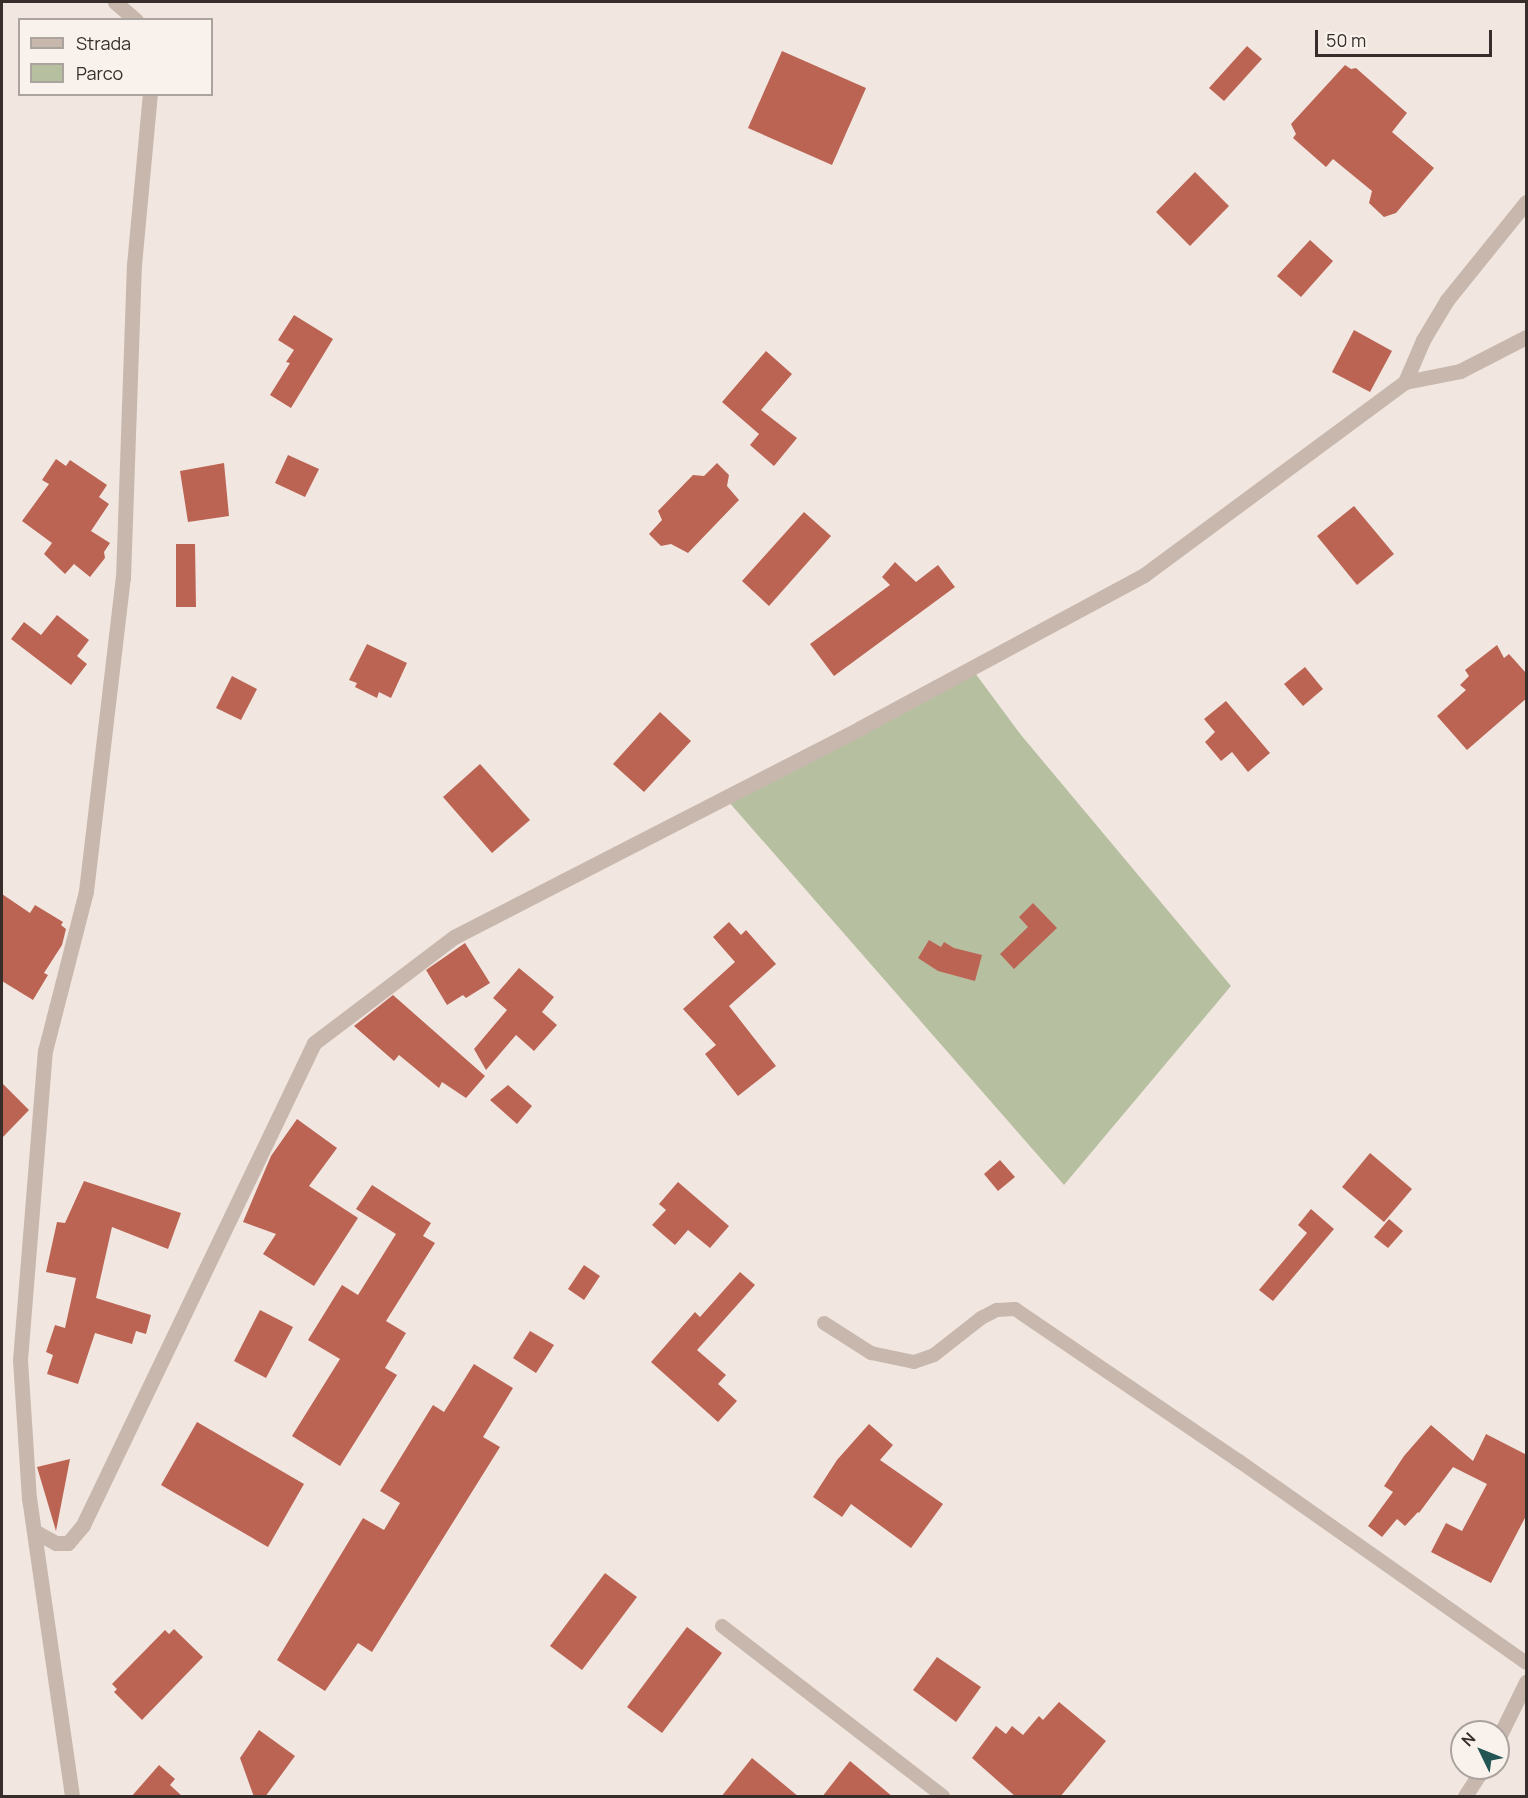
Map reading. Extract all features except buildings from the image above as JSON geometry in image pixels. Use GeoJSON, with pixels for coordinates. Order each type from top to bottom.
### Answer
{"type":"FeatureCollection","features":[{"type":"Feature","properties":{"kind":"street"},"geometry":{"type":"LineString","coordinates":[[115,2],[134,18]]}},
{"type":"Feature","properties":{"kind":"street"},"geometry":{"type":"LineString","coordinates":[[72,1797],[34,1531],[20,1360],[45,1051],[86,891],[123,578],[134,265],[150,96]]}},
{"type":"Feature","properties":{"kind":"street"},"geometry":{"type":"LineString","coordinates":[[1405,382],[1423,340],[1447,300],[1527,202]]}},
{"type":"Feature","properties":{"kind":"street"},"geometry":{"type":"LineString","coordinates":[[34,1531],[56,1543],[68,1543],[83,1525],[314,1043],[454,937],[852,732],[1144,575],[1405,382],[1460,371],[1527,337]]}},
{"type":"Feature","properties":{"kind":"street"},"geometry":{"type":"LineString","coordinates":[[1508,1720],[1527,1682]]}},
{"type":"Feature","properties":{"kind":"street"},"geometry":{"type":"LineString","coordinates":[[1465,1797],[1476,1780]]}},
{"type":"Feature","properties":{"kind":"lane"},"geometry":{"type":"LineString","coordinates":[[824,1323],[871,1353],[914,1362],[934,1355],[981,1318],[997,1310],[1015,1309],[1239,1461],[1527,1664]]}},
{"type":"Feature","properties":{"kind":"lane"},"geometry":{"type":"LineString","coordinates":[[722,1626],[943,1797]]}},
{"type":"Feature","properties":{"kind":"green space"},"geometry":{"type":"Polygon","coordinates":[[[975,673],[1021,735],[1231,986],[1064,1185],[728,801],[975,673]]]}}]}
